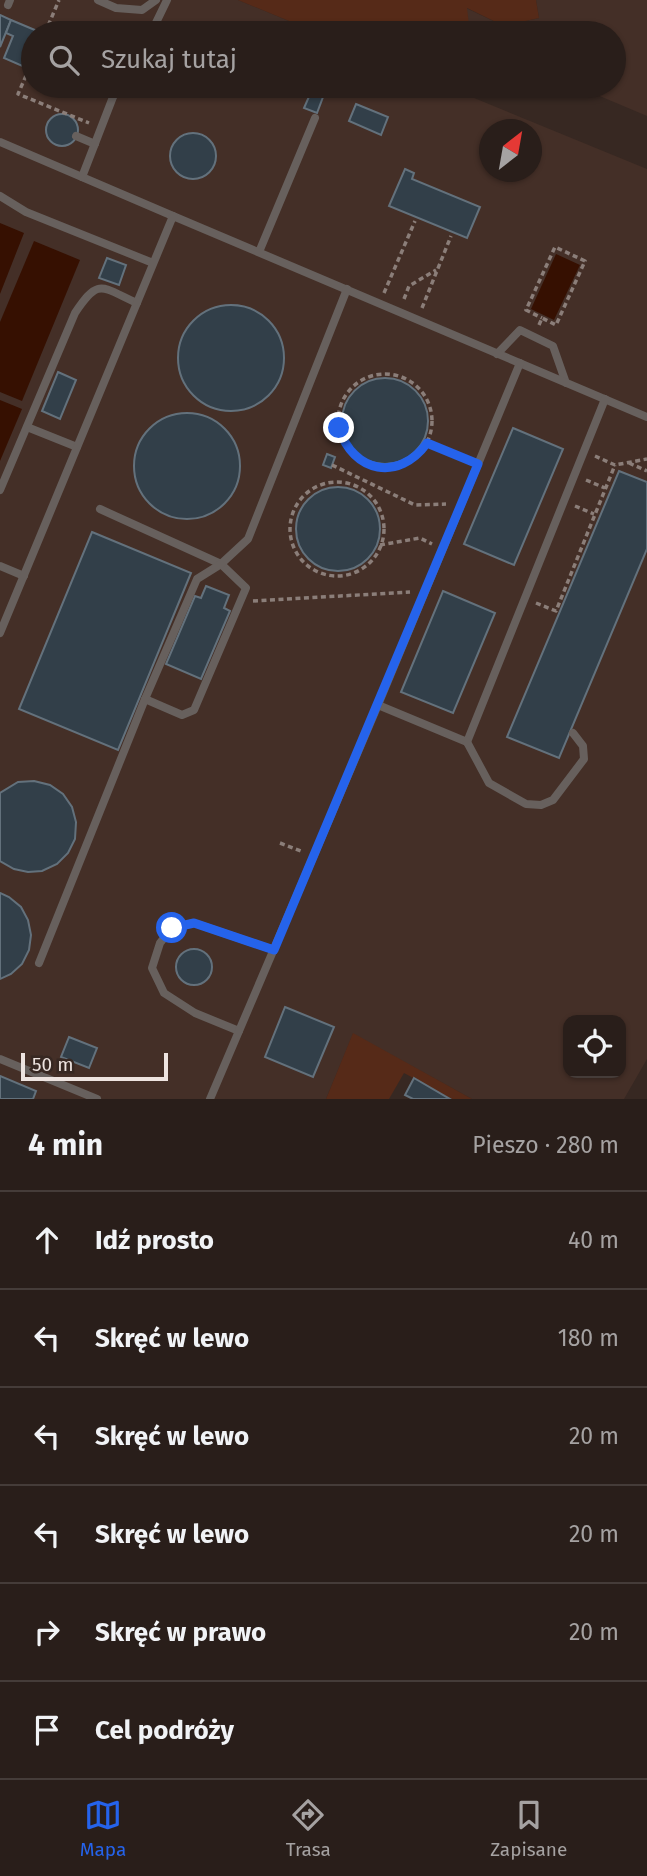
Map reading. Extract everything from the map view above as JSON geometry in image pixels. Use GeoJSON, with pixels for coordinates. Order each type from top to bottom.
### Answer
{"type":"FeatureCollection","features":[{"type":"Feature","properties":{"kind":"lane"},"geometry":{"type":"LineString","coordinates":[[98,0],[116,8],[142,10],[156,0]]}},
{"type":"Feature","properties":{"kind":"lane"},"geometry":{"type":"LineString","coordinates":[[157,21],[167,0]]}},
{"type":"Feature","properties":{"kind":"lane"},"geometry":{"type":"LineString","coordinates":[[82,177],[113,98]]}},
{"type":"Feature","properties":{"kind":"lane"},"geometry":{"type":"LineString","coordinates":[[258,252],[314,118]]}},
{"type":"Feature","properties":{"kind":"lane"},"geometry":{"type":"LineString","coordinates":[[76,136],[95,144]]}},
{"type":"Feature","properties":{"kind":"lane"},"geometry":{"type":"LineString","coordinates":[[0,142],[647,417]]}},
{"type":"Feature","properties":{"kind":"lane"},"geometry":{"type":"LineString","coordinates":[[0,196],[26,212],[153,263]]}},
{"type":"Feature","properties":{"kind":"lane"},"geometry":{"type":"LineString","coordinates":[[0,633],[173,216]]}},
{"type":"Feature","properties":{"kind":"lane"},"geometry":{"type":"LineString","coordinates":[[0,490],[75,313],[88,293],[96,288],[104,288],[137,303]]}},
{"type":"Feature","properties":{"kind":"lane"},"geometry":{"type":"LineString","coordinates":[[39,963],[145,699],[197,579],[221,564],[248,539],[347,289]]}},
{"type":"Feature","properties":{"kind":"lane"},"geometry":{"type":"LineString","coordinates":[[498,354],[520,330],[553,346],[566,383]]}},
{"type":"Feature","properties":{"kind":"lane"},"geometry":{"type":"LineString","coordinates":[[210,1099],[520,363]]}},
{"type":"Feature","properties":{"kind":"lane"},"geometry":{"type":"LineString","coordinates":[[467,742],[605,399]]}},
{"type":"Feature","properties":{"kind":"lane"},"geometry":{"type":"LineString","coordinates":[[27,427],[77,447]]}},
{"type":"Feature","properties":{"kind":"lane"},"geometry":{"type":"LineString","coordinates":[[100,509],[221,564],[246,588],[194,709],[182,715],[145,699]]}},
{"type":"Feature","properties":{"kind":"lane"},"geometry":{"type":"LineString","coordinates":[[0,566],[24,576]]}},
{"type":"Feature","properties":{"kind":"lane"},"geometry":{"type":"LineString","coordinates":[[378,705],[467,742],[489,783],[526,804],[541,805],[553,800],[584,759],[583,746],[573,733]]}},
{"type":"Feature","properties":{"kind":"lane"},"geometry":{"type":"LineString","coordinates":[[239,1031],[195,1013],[164,993],[152,968],[160,943],[172,928],[194,923],[274,950]]}},
{"type":"Feature","properties":{"kind":"lane"},"geometry":{"type":"LineString","coordinates":[[0,1059],[97,1099]]}},
{"type":"Feature","properties":{"kind":"path"},"geometry":{"type":"LineString","coordinates":[[50,21],[59,0]]}},
{"type":"Feature","properties":{"kind":"path"},"geometry":{"type":"LineString","coordinates":[[28,98],[101,128]]}},
{"type":"Feature","properties":{"kind":"path"},"geometry":{"type":"LineString","coordinates":[[380,303],[415,221]]}},
{"type":"Feature","properties":{"kind":"path"},"geometry":{"type":"LineString","coordinates":[[420,313],[451,236]]}},
{"type":"Feature","properties":{"kind":"path"},"geometry":{"type":"LineString","coordinates":[[555,247],[585,261],[556,325],[542,318],[526,310],[555,247]]}},
{"type":"Feature","properties":{"kind":"path"},"geometry":{"type":"LineString","coordinates":[[401,304],[409,286],[438,269]]}},
{"type":"Feature","properties":{"kind":"path"},"geometry":{"type":"LineString","coordinates":[[533,336],[542,318]]}},
{"type":"Feature","properties":{"kind":"path"},"geometry":{"type":"LineString","coordinates":[[392,374],[406,379],[418,387],[432,414],[427,443],[409,461],[397,466],[384,468],[359,460],[350,452],[339,428],[338,415],[343,401],[357,384],[377,375],[392,374]]}},
{"type":"Feature","properties":{"kind":"path"},"geometry":{"type":"LineString","coordinates":[[427,443],[478,464]]}},
{"type":"Feature","properties":{"kind":"path"},"geometry":{"type":"LineString","coordinates":[[584,452],[615,465],[647,459]]}},
{"type":"Feature","properties":{"kind":"path"},"geometry":{"type":"LineString","coordinates":[[627,463],[647,471]]}},
{"type":"Feature","properties":{"kind":"path"},"geometry":{"type":"LineString","coordinates":[[332,465],[415,505],[462,503]]}},
{"type":"Feature","properties":{"kind":"path"},"geometry":{"type":"LineString","coordinates":[[524,598],[556,611],[615,465]]}},
{"type":"Feature","properties":{"kind":"path"},"geometry":{"type":"LineString","coordinates":[[574,475],[605,489]]}},
{"type":"Feature","properties":{"kind":"path"},"geometry":{"type":"LineString","coordinates":[[343,482],[358,487],[370,495],[379,507],[383,522],[380,545],[371,561],[360,569],[336,576],[311,568],[294,548],[290,523],[294,509],[314,487],[343,482]]}},
{"type":"Feature","properties":{"kind":"path"},"geometry":{"type":"LineString","coordinates":[[564,501],[595,514]]}},
{"type":"Feature","properties":{"kind":"path"},"geometry":{"type":"LineString","coordinates":[[380,545],[420,538],[443,549]]}},
{"type":"Feature","properties":{"kind":"path"},"geometry":{"type":"LineString","coordinates":[[241,599],[247,602],[415,592],[424,595]]}},
{"type":"Feature","properties":{"kind":"path"},"geometry":{"type":"LineString","coordinates":[[280,843],[313,857]]}},
{"type":"Feature","properties":{"kind":"shaded area"},"geometry":{"type":"Polygon","coordinates":[[[0,0],[238,0],[289,21],[21,21],[21,98],[474,98],[525,119],[479,119],[479,182],[542,182],[542,126],[647,169],[647,1059],[624,1099],[472,1099],[353,1034],[326,1099],[0,1099],[0,0]]]}},
{"type":"Feature","properties":{"kind":"shaded area"},"geometry":{"type":"Polygon","coordinates":[[[238,0],[536,0],[539,18],[526,21],[494,21],[467,8],[469,21],[289,21],[238,0]]]}},
{"type":"Feature","properties":{"kind":"shaded area"},"geometry":{"type":"Polygon","coordinates":[[[536,0],[647,0],[647,116],[604,98],[626,98],[626,21],[526,21],[539,18],[536,0]]]}},
{"type":"Feature","properties":{"kind":"shaded area"},"geometry":{"type":"Polygon","coordinates":[[[466,8],[493,21],[468,21],[466,8]]]}},
{"type":"Feature","properties":{"kind":"shaded area"},"geometry":{"type":"Polygon","coordinates":[[[0,223],[24,233],[0,294],[0,223]]]}},
{"type":"Feature","properties":{"kind":"shaded area"},"geometry":{"type":"Polygon","coordinates":[[[34,241],[80,260],[22,401],[0,392],[0,322],[34,241]]]}},
{"type":"Feature","properties":{"kind":"shaded area"},"geometry":{"type":"Polygon","coordinates":[[[556,254],[580,265],[554,320],[531,309],[556,254]]]}},
{"type":"Feature","properties":{"kind":"shaded area"},"geometry":{"type":"Polygon","coordinates":[[[0,400],[22,409],[0,461],[0,400]]]}},
{"type":"Feature","properties":{"kind":"shaded area"},"geometry":{"type":"Polygon","coordinates":[[[353,1033],[472,1099],[452,1099],[404,1073],[389,1099],[326,1099],[353,1033]]]}},
{"type":"Feature","properties":{"kind":"building"},"geometry":{"type":"Polygon","coordinates":[[[0,15],[11,20],[0,47],[0,15]]]}},
{"type":"Feature","properties":{"kind":"building"},"geometry":{"type":"Polygon","coordinates":[[[11,20],[21,24],[21,65],[4,58],[13,36],[6,33],[11,20]]]}},
{"type":"Feature","properties":{"kind":"building"},"geometry":{"type":"Polygon","coordinates":[[[308,98],[323,98],[317,113],[304,108],[308,98]]]}},
{"type":"Feature","properties":{"kind":"building"},"geometry":{"type":"Polygon","coordinates":[[[356,104],[388,117],[381,135],[349,121],[356,104]]]}},
{"type":"Feature","properties":{"kind":"building"},"geometry":{"type":"Polygon","coordinates":[[[62,114],[73,119],[78,130],[73,141],[62,146],[51,141],[46,130],[51,119],[62,114]]]}},
{"type":"Feature","properties":{"kind":"building"},"geometry":{"type":"Polygon","coordinates":[[[193,133],[210,139],[216,156],[210,173],[193,179],[176,173],[170,156],[176,139],[193,133]]]}},
{"type":"Feature","properties":{"kind":"building"},"geometry":{"type":"Polygon","coordinates":[[[405,169],[414,173],[412,179],[480,207],[467,238],[389,206],[405,169]]]}},
{"type":"Feature","properties":{"kind":"building"},"geometry":{"type":"Polygon","coordinates":[[[107,258],[126,265],[119,285],[99,278],[107,258]]]}},
{"type":"Feature","properties":{"kind":"building"},"geometry":{"type":"Polygon","coordinates":[[[231,305],[251,309],[269,320],[280,338],[284,358],[280,378],[269,396],[251,407],[231,411],[211,407],[193,396],[182,378],[178,358],[182,338],[193,320],[211,309],[231,305]]]}},
{"type":"Feature","properties":{"kind":"building"},"geometry":{"type":"Polygon","coordinates":[[[58,372],[76,380],[60,419],[42,411],[58,372]]]}},
{"type":"Feature","properties":{"kind":"building"},"geometry":{"type":"Polygon","coordinates":[[[385,378],[409,385],[421,397],[428,421],[421,445],[409,457],[385,464],[361,457],[349,445],[342,421],[349,397],[361,385],[385,378]]]}},
{"type":"Feature","properties":{"kind":"building"},"geometry":{"type":"Polygon","coordinates":[[[187,413],[207,417],[225,428],[236,446],[240,466],[236,486],[225,504],[207,515],[187,519],[167,515],[149,504],[138,486],[134,466],[138,446],[149,428],[167,417],[187,413]]]}},
{"type":"Feature","properties":{"kind":"building"},"geometry":{"type":"Polygon","coordinates":[[[513,428],[563,449],[514,565],[464,544],[513,428]]]}},
{"type":"Feature","properties":{"kind":"building"},"geometry":{"type":"Polygon","coordinates":[[[327,454],[335,457],[331,468],[323,465],[327,454]]]}},
{"type":"Feature","properties":{"kind":"building"},"geometry":{"type":"Polygon","coordinates":[[[619,471],[647,482],[647,549],[559,758],[507,737],[619,471]]]}},
{"type":"Feature","properties":{"kind":"building"},"geometry":{"type":"Polygon","coordinates":[[[338,487],[354,490],[368,499],[377,513],[380,529],[377,545],[368,559],[354,568],[338,571],[322,568],[308,559],[299,545],[296,529],[299,513],[308,499],[322,490],[338,487]]]}},
{"type":"Feature","properties":{"kind":"building"},"geometry":{"type":"Polygon","coordinates":[[[92,532],[191,573],[118,750],[19,709],[92,532]]]}},
{"type":"Feature","properties":{"kind":"building"},"geometry":{"type":"Polygon","coordinates":[[[206,586],[229,595],[224,608],[230,611],[201,679],[166,664],[195,596],[201,598],[206,586]]]}},
{"type":"Feature","properties":{"kind":"building"},"geometry":{"type":"Polygon","coordinates":[[[443,591],[495,613],[453,713],[401,692],[443,591]]]}},
{"type":"Feature","properties":{"kind":"building"},"geometry":{"type":"Polygon","coordinates":[[[34,781],[50,785],[63,794],[72,807],[76,822],[75,839],[68,853],[57,864],[42,871],[28,872],[14,869],[0,861],[0,793],[18,782],[34,781]]]}},
{"type":"Feature","properties":{"kind":"building"},"geometry":{"type":"Polygon","coordinates":[[[0,893],[21,907],[28,920],[31,935],[29,950],[22,964],[0,979],[0,893]]]}},
{"type":"Feature","properties":{"kind":"building"},"geometry":{"type":"Polygon","coordinates":[[[194,949],[207,954],[212,967],[207,980],[194,985],[181,980],[176,967],[181,954],[194,949]]]}},
{"type":"Feature","properties":{"kind":"building"},"geometry":{"type":"Polygon","coordinates":[[[285,1007],[334,1027],[313,1077],[265,1057],[285,1007]]]}},
{"type":"Feature","properties":{"kind":"building"},"geometry":{"type":"Polygon","coordinates":[[[69,1037],[97,1048],[89,1068],[61,1057],[69,1037]]]}},
{"type":"Feature","properties":{"kind":"building"},"geometry":{"type":"Polygon","coordinates":[[[0,1076],[36,1091],[33,1099],[0,1099],[0,1076]]]}},
{"type":"Feature","properties":{"kind":"building"},"geometry":{"type":"Polygon","coordinates":[[[414,1078],[450,1099],[413,1099],[405,1095],[414,1078]]]}},
{"type":"Feature","properties":{"kind":"route"},"geometry":{"type":"LineString","coordinates":[[172,928],[194,923],[274,950],[478,464],[427,443],[409,461],[397,466],[371,466],[350,452],[339,428]]}}]}
